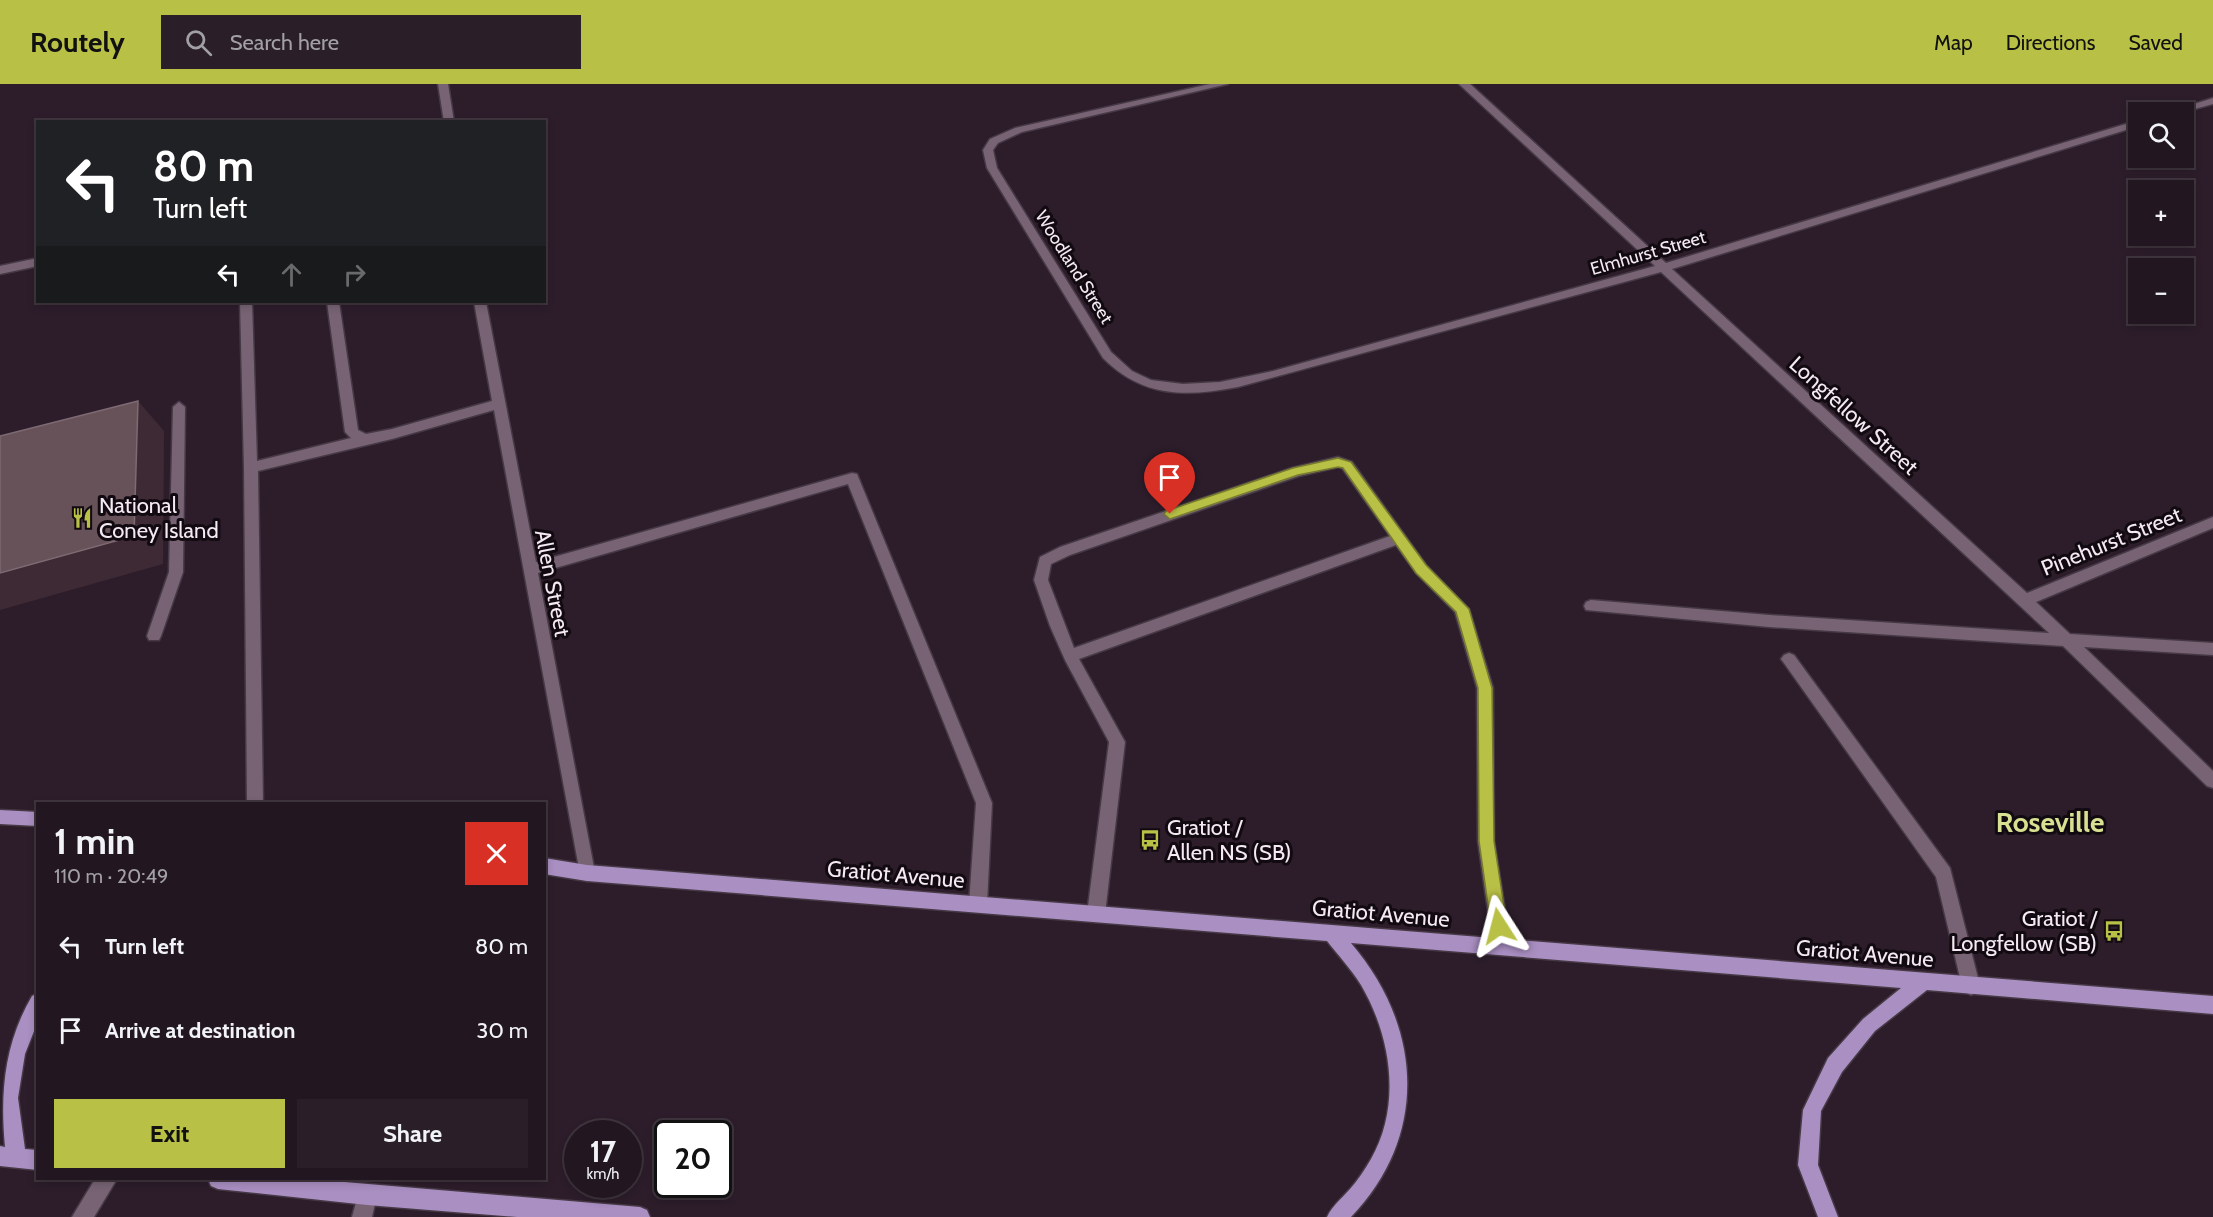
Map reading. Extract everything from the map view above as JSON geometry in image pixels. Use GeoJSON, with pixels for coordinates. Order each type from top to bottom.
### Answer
{"type":"FeatureCollection","features":[{"type":"Feature","properties":{"kind":"main road"},"geometry":{"type":"LineString","coordinates":[[0,817],[36,819]]}},
{"type":"Feature","properties":{"kind":"main road","name":"Gratiot Avenue"},"geometry":{"type":"LineString","coordinates":[[546,866],[587,873],[2213,1005]]}},
{"type":"Feature","properties":{"kind":"main road"},"geometry":{"type":"LineString","coordinates":[[1331,933],[1368,979],[1388,1022],[1399,1062],[1399,1108],[1387,1149],[1362,1189],[1337,1217]]}},
{"type":"Feature","properties":{"kind":"main road"},"geometry":{"type":"LineString","coordinates":[[1828,1217],[1808,1165],[1812,1110],[1835,1065],[1869,1025],[1922,983]]}},
{"type":"Feature","properties":{"kind":"main road"},"geometry":{"type":"LineString","coordinates":[[36,1005],[29,1016],[14,1062],[9,1109],[8,1157],[36,1160]]}},
{"type":"Feature","properties":{"kind":"main road"},"geometry":{"type":"LineString","coordinates":[[227,1180],[367,1195],[640,1217]]}},
{"type":"Feature","properties":{"kind":"street"},"geometry":{"type":"LineString","coordinates":[[443,84],[449,120]]}},
{"type":"Feature","properties":{"kind":"street","name":"Woodland Street"},"geometry":{"type":"LineString","coordinates":[[1161,388],[1131,376],[1107,355],[992,168],[988,150],[994,141],[1019,130],[1223,84]]}},
{"type":"Feature","properties":{"kind":"street","name":"Longfellow Street"},"geometry":{"type":"LineString","coordinates":[[1464,84],[2025,600],[2213,781]]}},
{"type":"Feature","properties":{"kind":"street"},"geometry":{"type":"LineString","coordinates":[[2194,106],[2213,100]]}},
{"type":"Feature","properties":{"kind":"street","name":"Elmhurst Street"},"geometry":{"type":"LineString","coordinates":[[1161,388],[1193,389],[1220,386],[1273,375],[1662,268],[2128,126]]}},
{"type":"Feature","properties":{"kind":"street"},"geometry":{"type":"LineString","coordinates":[[0,270],[36,262]]}},
{"type":"Feature","properties":{"kind":"street"},"geometry":{"type":"LineString","coordinates":[[246,303],[251,468],[255,802]]}},
{"type":"Feature","properties":{"kind":"street"},"geometry":{"type":"LineString","coordinates":[[333,303],[352,432],[364,439]]}},
{"type":"Feature","properties":{"kind":"street","name":"Allen Street"},"geometry":{"type":"LineString","coordinates":[[480,303],[587,873]]}},
{"type":"Feature","properties":{"kind":"street"},"geometry":{"type":"LineString","coordinates":[[251,468],[392,434],[498,404]]}},
{"type":"Feature","properties":{"kind":"street"},"geometry":{"type":"LineString","coordinates":[[154,636],[177,572],[179,407]]}},
{"type":"Feature","properties":{"kind":"street"},"geometry":{"type":"LineString","coordinates":[[1096,914],[1117,742],[1070,656],[1041,580],[1045,561],[1076,547],[1297,471],[1338,462],[1347,465],[1421,569],[1462,609],[1485,688],[1486,841],[1502,947]]}},
{"type":"Feature","properties":{"kind":"street"},"geometry":{"type":"LineString","coordinates":[[530,570],[852,478],[984,803],[978,904]]}},
{"type":"Feature","properties":{"kind":"street","name":"Pinehurst Street"},"geometry":{"type":"LineString","coordinates":[[2025,600],[2213,522]]}},
{"type":"Feature","properties":{"kind":"street"},"geometry":{"type":"LineString","coordinates":[[1070,656],[1399,538]]}},
{"type":"Feature","properties":{"kind":"street"},"geometry":{"type":"LineString","coordinates":[[1591,606],[1769,621],[2213,649]]}},
{"type":"Feature","properties":{"kind":"street"},"geometry":{"type":"LineString","coordinates":[[1789,659],[1944,874],[1971,986]]}},
{"type":"Feature","properties":{"kind":"street"},"geometry":{"type":"LineString","coordinates":[[82,1217],[106,1180]]}},
{"type":"Feature","properties":{"kind":"street"},"geometry":{"type":"LineString","coordinates":[[362,1217],[367,1195]]}},
{"type":"Feature","properties":{"kind":"building","name":"National Coney Island"},"geometry":{"type":"Polygon","coordinates":[[[138,401],[134,536],[0,573],[0,436],[138,401]]]}},
{"type":"Feature","properties":{"kind":"place","name":"National Coney Island"},"geometry":{"type":"Point","coordinates":[82,518]}},
{"type":"Feature","properties":{"kind":"place","name":"Gratiot / Allen NS (SB)"},"geometry":{"type":"Point","coordinates":[1150,840]}},
{"type":"Feature","properties":{"kind":"place","name":"Gratiot / Longfellow (SB)"},"geometry":{"type":"Point","coordinates":[2114,931]}},
{"type":"Feature","properties":{"kind":"district","name":"Roseville"},"geometry":{"type":"Point","coordinates":[2050,822]}},
{"type":"Feature","properties":{"kind":"route"},"geometry":{"type":"LineString","coordinates":[[1170,514],[1297,471],[1338,462],[1347,465],[1421,569],[1462,609],[1485,688],[1486,841],[1499,926]]}}]}
